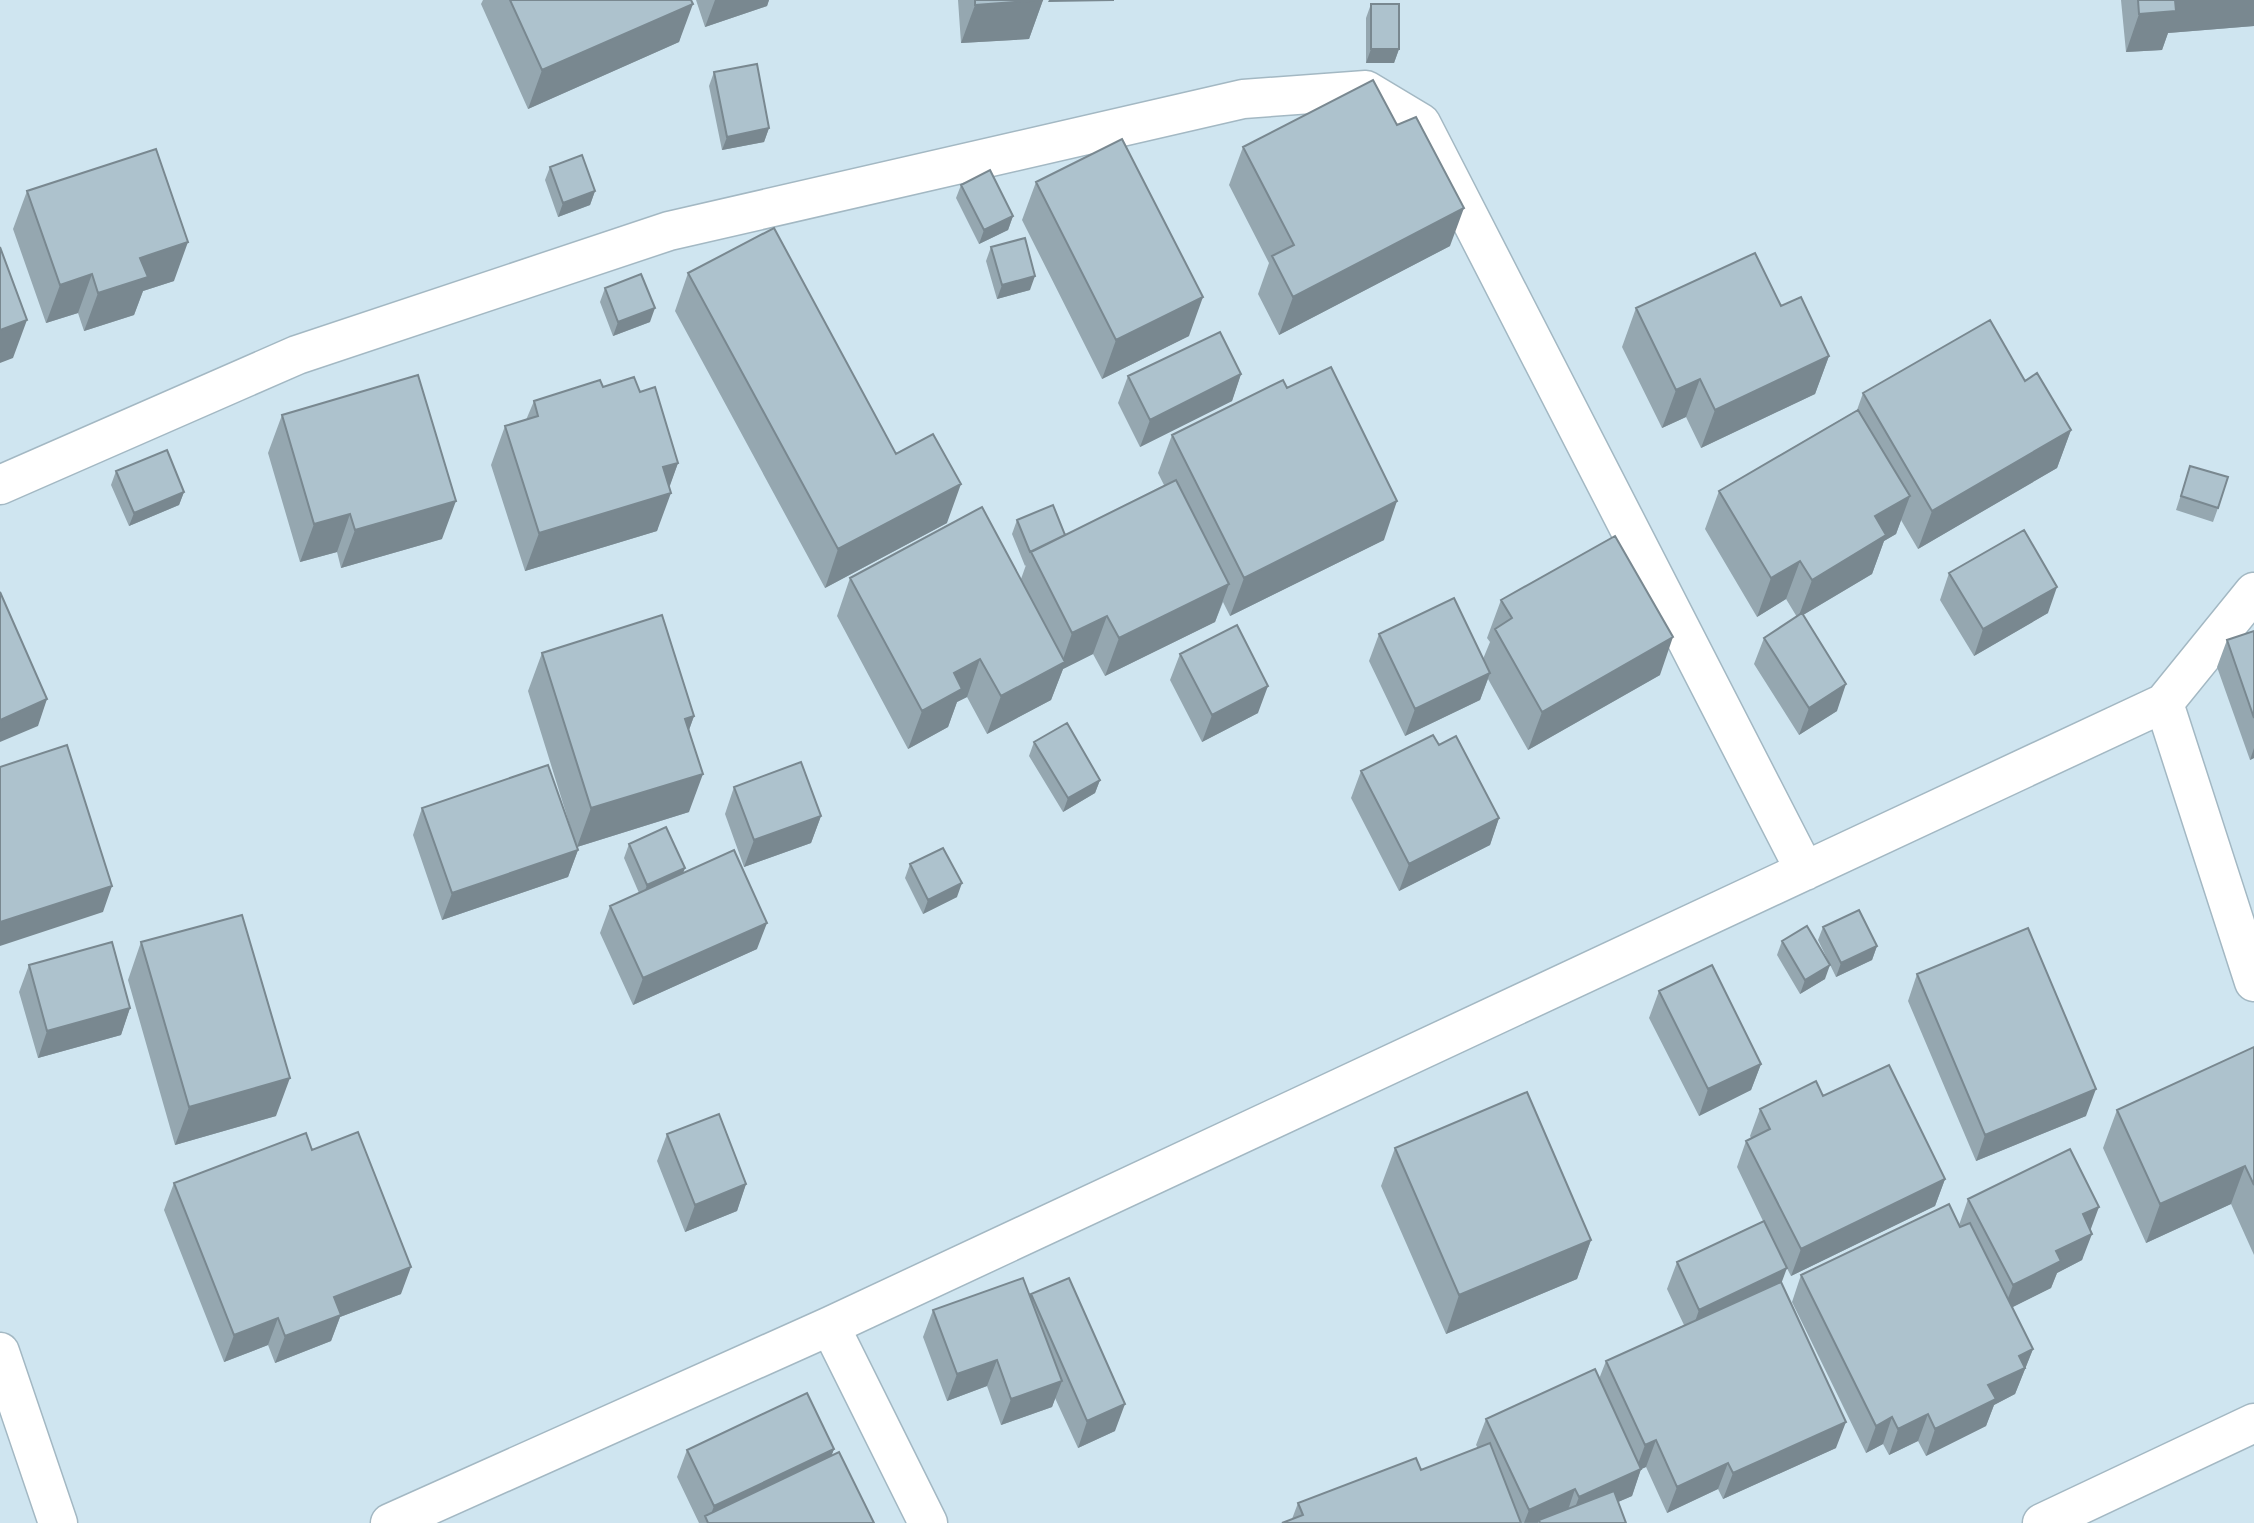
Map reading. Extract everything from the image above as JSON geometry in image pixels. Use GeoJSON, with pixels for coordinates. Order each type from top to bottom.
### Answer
{"type":"FeatureCollection","features":[{"type":"Feature","properties":{"kind":"street"},"geometry":{"type":"LineString","coordinates":[[0,485],[297,355],[669,230],[1243,99],[1366,90],[1420,123],[1805,871]]}},
{"type":"Feature","properties":{"kind":"street"},"geometry":{"type":"LineString","coordinates":[[390,1523],[830,1326],[2164,703],[2254,592]]}},
{"type":"Feature","properties":{"kind":"street"},"geometry":{"type":"LineString","coordinates":[[2164,703],[2254,982]]}},
{"type":"Feature","properties":{"kind":"street"},"geometry":{"type":"LineString","coordinates":[[830,1326],[928,1523]]}},
{"type":"Feature","properties":{"kind":"street"},"geometry":{"type":"LineString","coordinates":[[0,1352],[58,1523]]}},
{"type":"Feature","properties":{"kind":"street"},"geometry":{"type":"LineString","coordinates":[[2042,1523],[2254,1423]]}},
{"type":"Feature","properties":{"kind":"building"},"geometry":{"type":"Polygon","coordinates":[[[510,0],[691,0],[693,4],[542,70],[510,0]]]}},
{"type":"Feature","properties":{"kind":"building"},"geometry":{"type":"Polygon","coordinates":[[[975,0],[1043,0],[975,5],[975,0]]]}},
{"type":"Feature","properties":{"kind":"building"},"geometry":{"type":"Polygon","coordinates":[[[2138,0],[2175,0],[2176,11],[2139,14],[2138,0]]]}},
{"type":"Feature","properties":{"kind":"building"},"geometry":{"type":"Polygon","coordinates":[[[1371,4],[1399,4],[1399,49],[1371,49],[1371,4]]]}},
{"type":"Feature","properties":{"kind":"building"},"geometry":{"type":"Polygon","coordinates":[[[757,64],[769,128],[727,137],[714,72],[757,64]]]}},
{"type":"Feature","properties":{"kind":"building"},"geometry":{"type":"Polygon","coordinates":[[[1373,80],[1397,125],[1416,117],[1464,208],[1293,297],[1272,256],[1294,245],[1243,147],[1373,80]]]}},
{"type":"Feature","properties":{"kind":"building"},"geometry":{"type":"Polygon","coordinates":[[[1122,139],[1203,297],[1116,340],[1036,182],[1122,139]]]}},
{"type":"Feature","properties":{"kind":"building"},"geometry":{"type":"Polygon","coordinates":[[[156,149],[188,242],[140,258],[148,277],[98,293],[92,274],[60,285],[27,191],[156,149]]]}},
{"type":"Feature","properties":{"kind":"building"},"geometry":{"type":"Polygon","coordinates":[[[582,155],[595,191],[563,203],[550,167],[582,155]]]}},
{"type":"Feature","properties":{"kind":"building"},"geometry":{"type":"Polygon","coordinates":[[[990,170],[1013,216],[984,230],[961,185],[990,170]]]}},
{"type":"Feature","properties":{"kind":"building"},"geometry":{"type":"Polygon","coordinates":[[[774,228],[896,454],[933,434],[961,484],[838,549],[688,273],[774,228]]]}},
{"type":"Feature","properties":{"kind":"building"},"geometry":{"type":"Polygon","coordinates":[[[1025,238],[1035,276],[1002,285],[991,247],[1025,238]]]}},
{"type":"Feature","properties":{"kind":"building"},"geometry":{"type":"Polygon","coordinates":[[[0,247],[27,320],[0,330],[0,247]]]}},
{"type":"Feature","properties":{"kind":"building"},"geometry":{"type":"Polygon","coordinates":[[[1755,253],[1781,306],[1801,297],[1829,356],[1715,410],[1700,379],[1676,390],[1636,308],[1755,253]]]}},
{"type":"Feature","properties":{"kind":"building"},"geometry":{"type":"Polygon","coordinates":[[[641,274],[655,308],[618,322],[605,288],[641,274]]]}},
{"type":"Feature","properties":{"kind":"building"},"geometry":{"type":"Polygon","coordinates":[[[1990,320],[2025,381],[2037,373],[2071,430],[1932,511],[1863,393],[1990,320]]]}},
{"type":"Feature","properties":{"kind":"building"},"geometry":{"type":"Polygon","coordinates":[[[1220,332],[1241,374],[1150,420],[1128,376],[1220,332]]]}},
{"type":"Feature","properties":{"kind":"building"},"geometry":{"type":"Polygon","coordinates":[[[1331,367],[1397,501],[1244,578],[1172,435],[1283,380],[1287,388],[1331,367]]]}},
{"type":"Feature","properties":{"kind":"building"},"geometry":{"type":"Polygon","coordinates":[[[418,375],[456,501],[355,530],[350,514],[314,524],[282,415],[418,375]]]}},
{"type":"Feature","properties":{"kind":"building"},"geometry":{"type":"Polygon","coordinates":[[[634,377],[640,392],[655,387],[678,463],[663,467],[671,493],[539,533],[505,426],[538,416],[534,401],[600,380],[603,387],[634,377]]]}},
{"type":"Feature","properties":{"kind":"building"},"geometry":{"type":"Polygon","coordinates":[[[1858,410],[1910,496],[1875,516],[1886,535],[1812,580],[1800,561],[1771,578],[1719,491],[1858,410]]]}},
{"type":"Feature","properties":{"kind":"building"},"geometry":{"type":"Polygon","coordinates":[[[167,450],[184,492],[134,513],[116,471],[167,450]]]}},
{"type":"Feature","properties":{"kind":"building"},"geometry":{"type":"Polygon","coordinates":[[[2190,466],[2228,477],[2218,508],[2181,496],[2190,466]]]}},
{"type":"Feature","properties":{"kind":"building"},"geometry":{"type":"Polygon","coordinates":[[[1176,480],[1229,584],[1119,638],[1107,616],[1072,633],[1031,552],[1176,480]]]}},
{"type":"Feature","properties":{"kind":"building"},"geometry":{"type":"Polygon","coordinates":[[[1053,505],[1065,535],[1030,552],[1017,520],[1053,505]]]}},
{"type":"Feature","properties":{"kind":"building"},"geometry":{"type":"Polygon","coordinates":[[[982,507],[1065,662],[1001,696],[980,659],[954,673],[962,689],[922,711],[850,578],[982,507]]]}},
{"type":"Feature","properties":{"kind":"building"},"geometry":{"type":"Polygon","coordinates":[[[2024,530],[2057,587],[1983,629],[1949,573],[2024,530]]]}},
{"type":"Feature","properties":{"kind":"building"},"geometry":{"type":"Polygon","coordinates":[[[1615,536],[1673,637],[1542,712],[1495,629],[1512,618],[1501,600],[1615,536]]]}},
{"type":"Feature","properties":{"kind":"building"},"geometry":{"type":"Polygon","coordinates":[[[0,592],[47,699],[0,720],[0,592]]]}},
{"type":"Feature","properties":{"kind":"building"},"geometry":{"type":"Polygon","coordinates":[[[1454,598],[1490,673],[1415,709],[1379,634],[1454,598]]]}},
{"type":"Feature","properties":{"kind":"building"},"geometry":{"type":"Polygon","coordinates":[[[1802,613],[1846,684],[1809,708],[1764,638],[1802,613]]]}},
{"type":"Feature","properties":{"kind":"building"},"geometry":{"type":"Polygon","coordinates":[[[662,615],[694,716],[685,719],[703,774],[591,808],[542,653],[662,615]]]}},
{"type":"Feature","properties":{"kind":"building"},"geometry":{"type":"Polygon","coordinates":[[[1237,625],[1268,686],[1212,715],[1180,654],[1237,625]]]}},
{"type":"Feature","properties":{"kind":"building"},"geometry":{"type":"Polygon","coordinates":[[[2254,631],[2254,718],[2227,640],[2254,631]]]}},
{"type":"Feature","properties":{"kind":"building"},"geometry":{"type":"Polygon","coordinates":[[[1067,723],[1100,780],[1068,798],[1034,742],[1067,723]]]}},
{"type":"Feature","properties":{"kind":"building"},"geometry":{"type":"Polygon","coordinates":[[[1433,735],[1439,745],[1456,736],[1499,818],[1409,864],[1361,771],[1433,735]]]}},
{"type":"Feature","properties":{"kind":"building"},"geometry":{"type":"Polygon","coordinates":[[[67,745],[112,886],[0,922],[0,767],[67,745]]]}},
{"type":"Feature","properties":{"kind":"building"},"geometry":{"type":"Polygon","coordinates":[[[801,762],[821,816],[754,840],[734,787],[801,762]]]}},
{"type":"Feature","properties":{"kind":"building"},"geometry":{"type":"Polygon","coordinates":[[[548,765],[578,850],[452,893],[422,808],[548,765]]]}},
{"type":"Feature","properties":{"kind":"building"},"geometry":{"type":"Polygon","coordinates":[[[666,827],[685,868],[647,885],[629,844],[666,827]]]}},
{"type":"Feature","properties":{"kind":"building"},"geometry":{"type":"Polygon","coordinates":[[[943,848],[962,883],[928,900],[910,864],[943,848]]]}},
{"type":"Feature","properties":{"kind":"building"},"geometry":{"type":"Polygon","coordinates":[[[734,850],[767,923],[643,978],[610,906],[734,850]]]}},
{"type":"Feature","properties":{"kind":"building"},"geometry":{"type":"Polygon","coordinates":[[[1859,910],[1877,946],[1841,963],[1823,927],[1859,910]]]}},
{"type":"Feature","properties":{"kind":"building"},"geometry":{"type":"Polygon","coordinates":[[[242,915],[290,1078],[189,1107],[141,942],[242,915]]]}},
{"type":"Feature","properties":{"kind":"building"},"geometry":{"type":"Polygon","coordinates":[[[1807,926],[1830,965],[1805,980],[1782,941],[1807,926]]]}},
{"type":"Feature","properties":{"kind":"building"},"geometry":{"type":"Polygon","coordinates":[[[2028,928],[2096,1089],[1985,1135],[1917,974],[2028,928]]]}},
{"type":"Feature","properties":{"kind":"building"},"geometry":{"type":"Polygon","coordinates":[[[112,942],[130,1008],[47,1031],[29,965],[112,942]]]}},
{"type":"Feature","properties":{"kind":"building"},"geometry":{"type":"Polygon","coordinates":[[[1712,965],[1761,1064],[1708,1089],[1659,991],[1712,965]]]}},
{"type":"Feature","properties":{"kind":"building"},"geometry":{"type":"Polygon","coordinates":[[[2254,1047],[2254,1185],[2245,1166],[2160,1204],[2117,1110],[2254,1047]]]}},
{"type":"Feature","properties":{"kind":"building"},"geometry":{"type":"Polygon","coordinates":[[[1889,1065],[1945,1179],[1801,1249],[1746,1141],[1770,1129],[1760,1109],[1816,1081],[1823,1096],[1889,1065]]]}},
{"type":"Feature","properties":{"kind":"building"},"geometry":{"type":"Polygon","coordinates":[[[1527,1092],[1591,1240],[1459,1295],[1395,1148],[1527,1092]]]}},
{"type":"Feature","properties":{"kind":"building"},"geometry":{"type":"Polygon","coordinates":[[[719,1114],[746,1184],[695,1205],[667,1134],[719,1114]]]}},
{"type":"Feature","properties":{"kind":"building"},"geometry":{"type":"Polygon","coordinates":[[[358,1132],[411,1267],[334,1297],[341,1315],[285,1336],[278,1318],[234,1335],[174,1183],[306,1133],[312,1150],[358,1132]]]}},
{"type":"Feature","properties":{"kind":"building"},"geometry":{"type":"Polygon","coordinates":[[[2070,1149],[2099,1207],[2083,1214],[2092,1234],[2056,1251],[2061,1261],[2013,1285],[1968,1199],[2070,1149]]]}},
{"type":"Feature","properties":{"kind":"building"},"geometry":{"type":"Polygon","coordinates":[[[1949,1204],[1960,1227],[1970,1223],[2033,1349],[2019,1356],[2025,1368],[1988,1385],[1996,1399],[1935,1429],[1928,1414],[1898,1429],[1892,1417],[1876,1426],[1801,1275],[1949,1204]]]}},
{"type":"Feature","properties":{"kind":"building"},"geometry":{"type":"Polygon","coordinates":[[[1764,1221],[1787,1268],[1699,1310],[1677,1262],[1764,1221]]]}},
{"type":"Feature","properties":{"kind":"building"},"geometry":{"type":"Polygon","coordinates":[[[1023,1278],[1062,1381],[1011,1399],[997,1360],[957,1374],[933,1310],[1023,1278]]]}},
{"type":"Feature","properties":{"kind":"building"},"geometry":{"type":"Polygon","coordinates":[[[1069,1278],[1125,1404],[1087,1421],[1031,1294],[1069,1278]]]}},
{"type":"Feature","properties":{"kind":"building"},"geometry":{"type":"Polygon","coordinates":[[[1781,1282],[1846,1422],[1733,1473],[1728,1463],[1677,1487],[1656,1440],[1645,1445],[1606,1361],[1781,1282]]]}},
{"type":"Feature","properties":{"kind":"building"},"geometry":{"type":"Polygon","coordinates":[[[1595,1369],[1641,1469],[1579,1497],[1575,1489],[1529,1510],[1486,1419],[1595,1369]]]}},
{"type":"Feature","properties":{"kind":"building"},"geometry":{"type":"Polygon","coordinates":[[[807,1393],[834,1449],[714,1506],[687,1450],[807,1393]]]}},
{"type":"Feature","properties":{"kind":"building"},"geometry":{"type":"Polygon","coordinates":[[[1490,1443],[1521,1523],[1282,1523],[1303,1515],[1298,1503],[1416,1458],[1421,1470],[1490,1443]]]}},
{"type":"Feature","properties":{"kind":"building"},"geometry":{"type":"Polygon","coordinates":[[[839,1452],[874,1523],[708,1523],[705,1516],[839,1452]]]}},
{"type":"Feature","properties":{"kind":"building"},"geometry":{"type":"Polygon","coordinates":[[[1614,1491],[1626,1523],[1540,1523],[1539,1520],[1614,1491]]]}}]}
